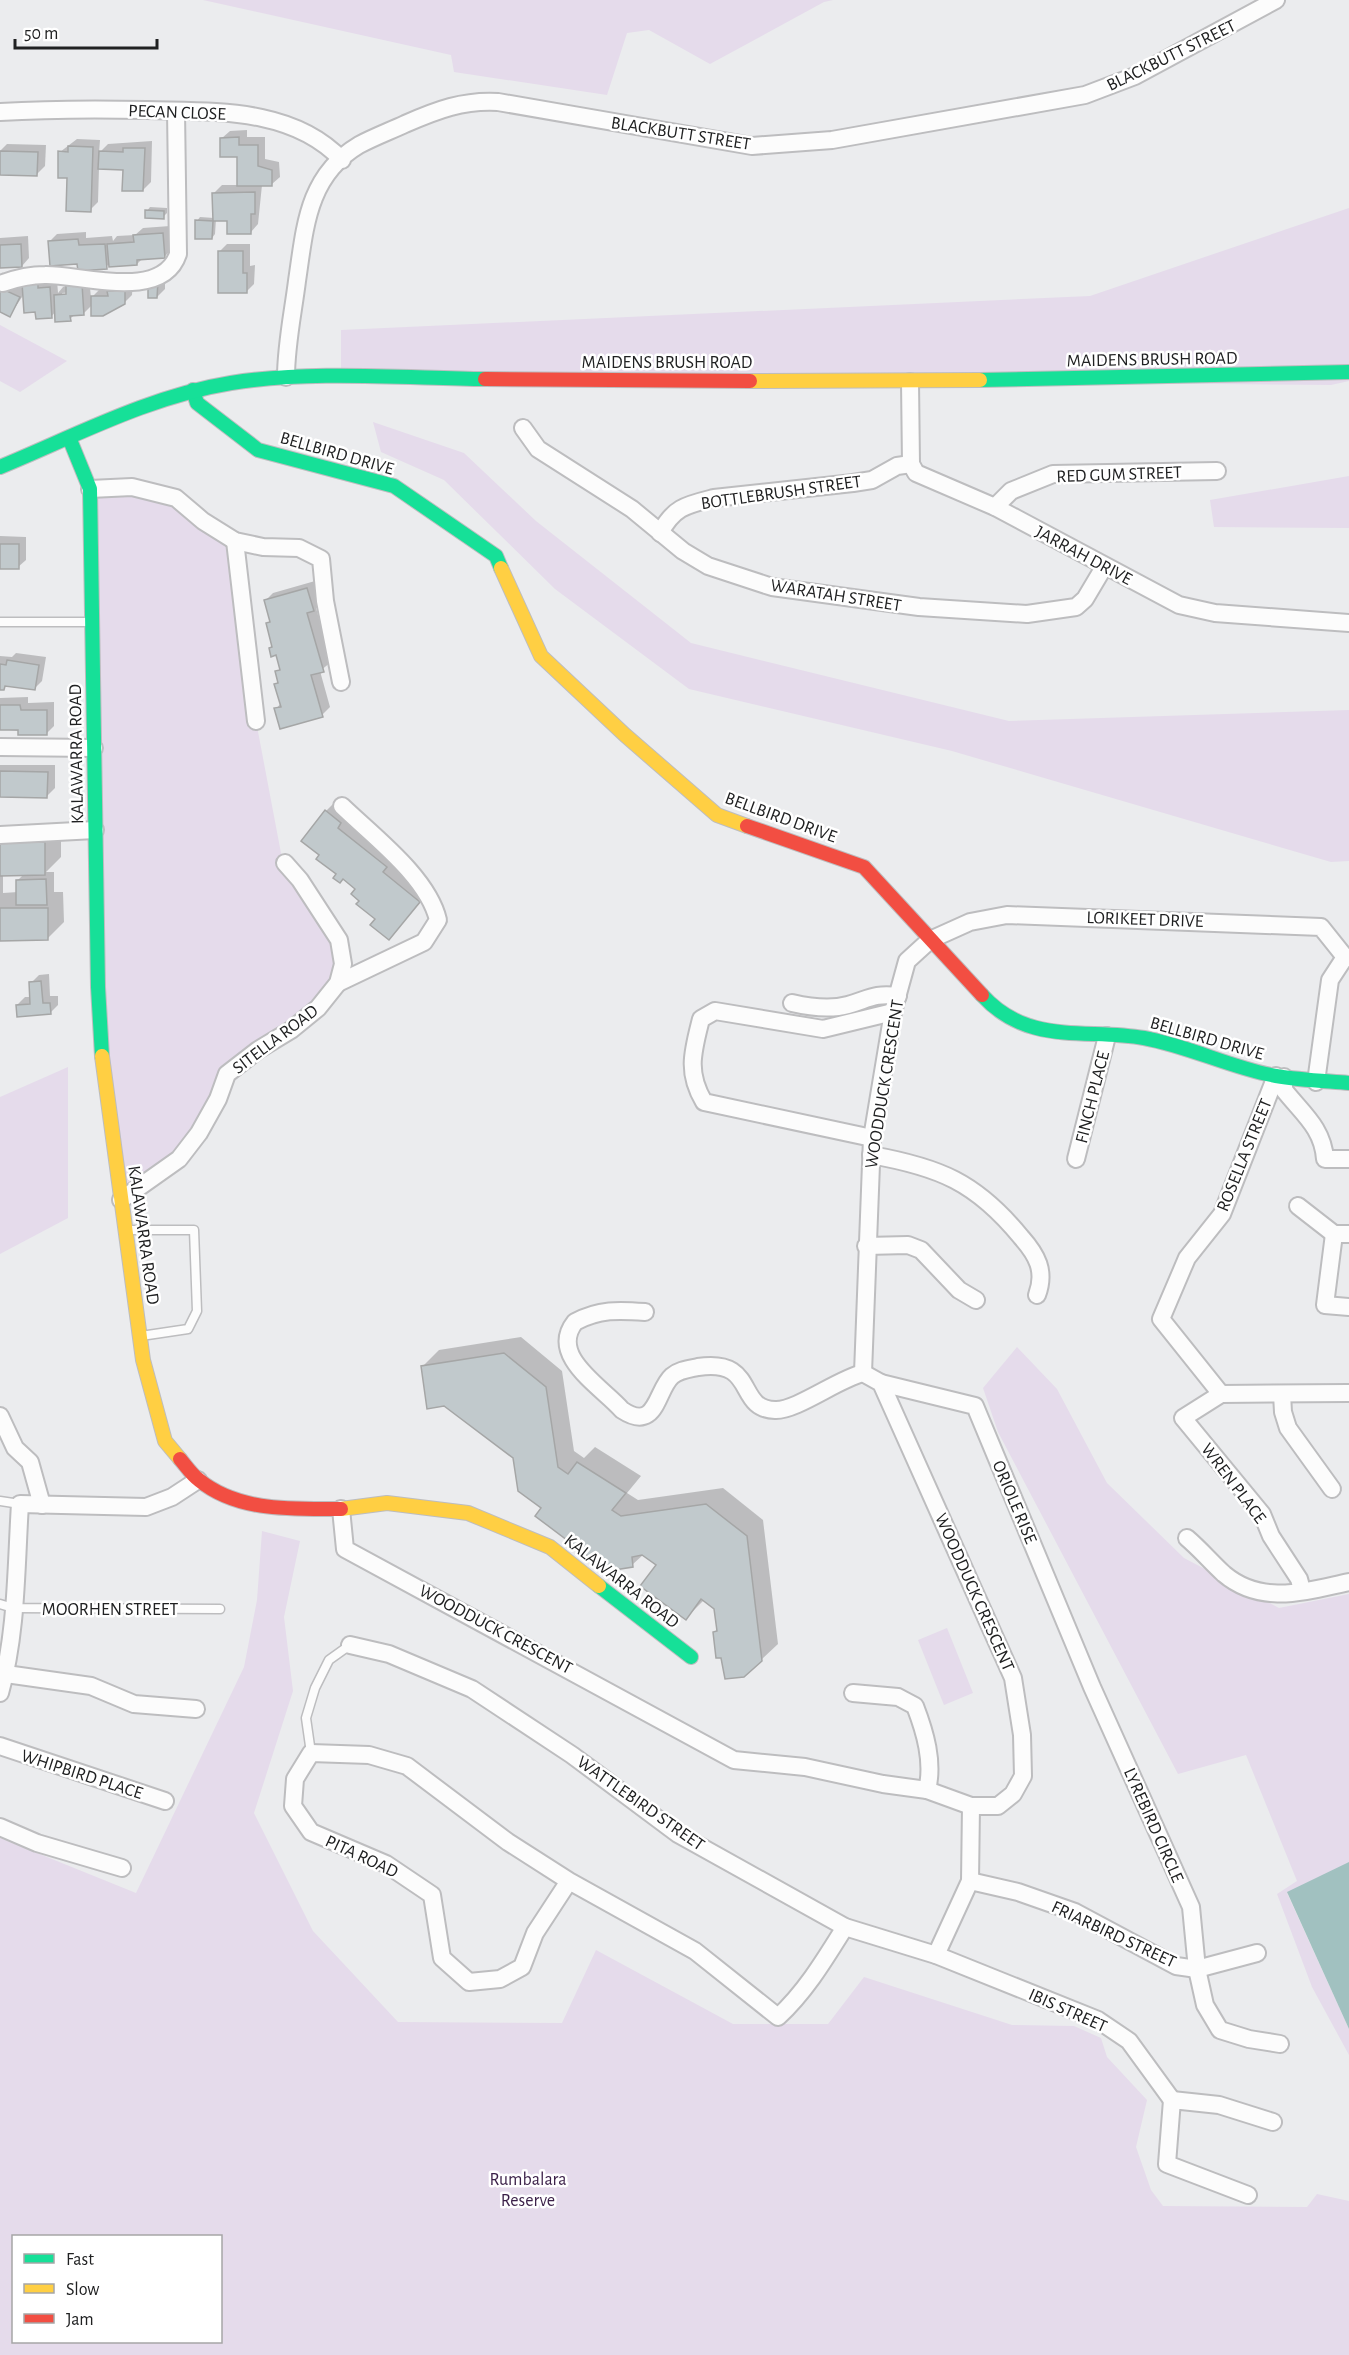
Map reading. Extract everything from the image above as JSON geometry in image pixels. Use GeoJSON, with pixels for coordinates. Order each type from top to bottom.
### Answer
{"type":"FeatureCollection","features":[{"type":"Feature","properties":{"kind":"street","name":"BLACKBUTT STREET"},"geometry":{"type":"LineString","coordinates":[[286,377],[310,202],[322,180],[359,146],[435,111],[464,102],[480,101],[752,146],[832,140],[1085,95],[1135,76],[1276,0]]}},
{"type":"Feature","properties":{"kind":"street","name":"PECAN CLOSE"},"geometry":{"type":"LineString","coordinates":[[0,112],[84,109],[176,111],[259,117],[301,131],[322,142],[342,160]]}},
{"type":"Feature","properties":{"kind":"street"},"geometry":{"type":"LineString","coordinates":[[3,283],[21,277],[46,275],[90,282],[125,282],[152,278],[169,270],[178,254],[176,111]]}},
{"type":"Feature","properties":{"kind":"street","name":"MAIDENS BRUSH ROAD"},"geometry":{"type":"LineString","coordinates":[[0,467],[70,440],[136,409],[193,390],[286,377],[910,382],[1349,372]]}},
{"type":"Feature","properties":{"kind":"street"},"geometry":{"type":"LineString","coordinates":[[910,382],[911,464]]}},
{"type":"Feature","properties":{"kind":"street","name":"BELLBIRD DRIVE"},"geometry":{"type":"LineString","coordinates":[[193,390],[197,403],[258,450],[394,486],[496,556],[541,656],[633,742],[717,815],[864,867],[990,1004],[1024,1025],[1076,1035],[1144,1038],[1280,1076],[1316,1082],[1349,1083]]}},
{"type":"Feature","properties":{"kind":"street","name":"WARATAH STREET"},"geometry":{"type":"LineString","coordinates":[[523,428],[538,448],[632,509],[683,551],[708,566],[772,587],[919,607],[1027,614],[1069,610],[1085,599],[1104,567]]}},
{"type":"Feature","properties":{"kind":"street","name":"KALAWARRA ROAD"},"geometry":{"type":"LineString","coordinates":[[70,440],[90,489],[98,987],[103,1080],[143,1360],[165,1441],[198,1480],[224,1496],[275,1509],[341,1509],[387,1503],[468,1513],[550,1547],[691,1657]]}},
{"type":"Feature","properties":{"kind":"street","name":"JARRAH DRIVE"},"geometry":{"type":"LineString","coordinates":[[911,464],[916,473],[924,478],[995,507],[1179,605],[1215,613],[1349,624]]}},
{"type":"Feature","properties":{"kind":"street","name":"BOTTLEBRUSH STREET"},"geometry":{"type":"LineString","coordinates":[[660,533],[675,511],[693,503],[714,498],[872,480],[897,466],[911,464]]}},
{"type":"Feature","properties":{"kind":"street","name":"RED GUM STREET"},"geometry":{"type":"LineString","coordinates":[[995,507],[1011,491],[1053,474],[1217,471]]}},
{"type":"Feature","properties":{"kind":"street"},"geometry":{"type":"LineString","coordinates":[[90,489],[132,487],[176,498],[203,521],[235,541],[263,547],[299,548],[321,559],[325,601],[341,682]]}},
{"type":"Feature","properties":{"kind":"street"},"geometry":{"type":"LineString","coordinates":[[235,541],[256,721]]}},
{"type":"Feature","properties":{"kind":"street"},"geometry":{"type":"LineString","coordinates":[[0,747],[94,748]]}},
{"type":"Feature","properties":{"kind":"street","name":"SITELLA ROAD"},"geometry":{"type":"LineString","coordinates":[[121,1200],[179,1159],[199,1133],[218,1099],[227,1074],[258,1050],[291,1030],[318,1008],[338,983],[424,942],[438,920],[424,887],[342,806]]}},
{"type":"Feature","properties":{"kind":"street"},"geometry":{"type":"LineString","coordinates":[[0,835],[95,830]]}},
{"type":"Feature","properties":{"kind":"street"},"geometry":{"type":"LineString","coordinates":[[285,863],[300,879],[339,940],[343,964],[338,983]]}},
{"type":"Feature","properties":{"kind":"street","name":"LORIKEET DRIVE"},"geometry":{"type":"LineString","coordinates":[[930,940],[970,922],[1007,915],[1136,919],[1321,927],[1347,958]]}},
{"type":"Feature","properties":{"kind":"street","name":"WOODDUCK CRESCENT"},"geometry":{"type":"LineString","coordinates":[[863,1373],[871,1146],[893,1012],[906,961],[930,940]]}},
{"type":"Feature","properties":{"kind":"street"},"geometry":{"type":"LineString","coordinates":[[1316,1082],[1330,980],[1347,958]]}},
{"type":"Feature","properties":{"kind":"street"},"geometry":{"type":"LineString","coordinates":[[792,1003],[812,1008],[846,1006],[879,994],[898,996]]}},
{"type":"Feature","properties":{"kind":"street"},"geometry":{"type":"LineString","coordinates":[[893,1012],[823,1029],[715,1011],[701,1019],[691,1070],[704,1102],[871,1146],[947,1175],[992,1203],[1035,1254],[1042,1281],[1037,1295]]}},
{"type":"Feature","properties":{"kind":"street","name":"FINCH PLACE"},"geometry":{"type":"LineString","coordinates":[[1076,1159],[1107,1036]]}},
{"type":"Feature","properties":{"kind":"street"},"geometry":{"type":"LineString","coordinates":[[1280,1076],[1284,1090],[1312,1121],[1324,1142],[1325,1159],[1349,1159]]}},
{"type":"Feature","properties":{"kind":"street","name":"ROSELLA STREET"},"geometry":{"type":"LineString","coordinates":[[1221,1394],[1161,1319],[1187,1258],[1222,1214],[1280,1076]]}},
{"type":"Feature","properties":{"kind":"street"},"geometry":{"type":"LineString","coordinates":[[1299,1206],[1341,1234],[1325,1305],[1349,1307]]}},
{"type":"Feature","properties":{"kind":"street"},"geometry":{"type":"LineString","coordinates":[[866,1246],[908,1245],[921,1250],[959,1290],[976,1300]]}},
{"type":"Feature","properties":{"kind":"street"},"geometry":{"type":"LineString","coordinates":[[645,1312],[618,1310],[596,1312],[575,1322],[567,1339],[572,1359],[622,1410],[631,1415],[645,1415],[654,1409],[670,1377],[683,1370],[718,1365],[728,1367],[735,1373],[754,1402],[774,1410],[788,1408],[842,1380],[863,1373],[881,1383]]}},
{"type":"Feature","properties":{"kind":"street","name":"WOODDUCK CRESCENT"},"geometry":{"type":"LineString","coordinates":[[341,1509],[345,1549],[734,1760],[805,1767],[883,1784],[927,1790],[971,1806],[998,1806],[1014,1794],[1023,1776],[1022,1736],[1013,1678],[881,1383]]}},
{"type":"Feature","properties":{"kind":"street","name":"ORIOLE RISE"},"geometry":{"type":"LineString","coordinates":[[881,1383],[975,1406],[1092,1687]]}},
{"type":"Feature","properties":{"kind":"street"},"geometry":{"type":"LineString","coordinates":[[1221,1394],[1349,1393]]}},
{"type":"Feature","properties":{"kind":"street","name":"WREN PLACE"},"geometry":{"type":"LineString","coordinates":[[1221,1394],[1183,1418],[1262,1514],[1271,1536],[1299,1579],[1302,1590]]}},
{"type":"Feature","properties":{"kind":"street"},"geometry":{"type":"LineString","coordinates":[[1282,1394],[1283,1412],[1288,1428],[1332,1489]]}},
{"type":"Feature","properties":{"kind":"street"},"geometry":{"type":"LineString","coordinates":[[0,1416],[15,1448],[30,1462],[42,1505]]}},
{"type":"Feature","properties":{"kind":"street"},"geometry":{"type":"LineString","coordinates":[[0,1693],[6,1674],[6,1606],[20,1504],[146,1508],[172,1497],[198,1480]]}},
{"type":"Feature","properties":{"kind":"street"},"geometry":{"type":"LineString","coordinates":[[1187,1538],[1226,1575],[1246,1587],[1270,1595],[1349,1581]]}},
{"type":"Feature","properties":{"kind":"street","name":"WATTLEBIRD STREET"},"geometry":{"type":"LineString","coordinates":[[350,1645],[389,1654],[472,1689],[572,1755],[678,1834],[846,1927],[936,1955]]}},
{"type":"Feature","properties":{"kind":"street"},"geometry":{"type":"LineString","coordinates":[[6,1674],[91,1686],[134,1704],[196,1709]]}},
{"type":"Feature","properties":{"kind":"street","name":"LYREBIRD CIRCLE"},"geometry":{"type":"LineString","coordinates":[[1092,1687],[1191,1907],[1197,1969],[1205,2005],[1220,2030],[1249,2039],[1280,2044]]}},
{"type":"Feature","properties":{"kind":"street"},"geometry":{"type":"LineString","coordinates":[[853,1693],[898,1697],[915,1706],[926,1735],[929,1758],[927,1790]]}},
{"type":"Feature","properties":{"kind":"street","name":"WHIPBIRD PLACE"},"geometry":{"type":"LineString","coordinates":[[0,1746],[165,1801]]}},
{"type":"Feature","properties":{"kind":"street"},"geometry":{"type":"LineString","coordinates":[[311,1753],[369,1755],[407,1766],[508,1842],[569,1881],[695,1951],[778,2017],[795,2001],[818,1971],[846,1927]]}},
{"type":"Feature","properties":{"kind":"street","name":"PITA ROAD"},"geometry":{"type":"LineString","coordinates":[[311,1753],[295,1779],[292,1806],[311,1832],[386,1863],[432,1894],[442,1958],[469,1982],[500,1979],[522,1967],[535,1933],[569,1881]]}},
{"type":"Feature","properties":{"kind":"street"},"geometry":{"type":"LineString","coordinates":[[936,1955],[970,1881],[971,1806]]}},
{"type":"Feature","properties":{"kind":"street"},"geometry":{"type":"LineString","coordinates":[[0,1827],[37,1843],[122,1868]]}},
{"type":"Feature","properties":{"kind":"street","name":"FRIARBIRD STREET"},"geometry":{"type":"LineString","coordinates":[[970,1881],[1018,1892],[1075,1912],[1176,1966],[1197,1969],[1257,1953]]}},
{"type":"Feature","properties":{"kind":"street","name":"IBIS STREET"},"geometry":{"type":"LineString","coordinates":[[936,1955],[1098,2020],[1129,2041],[1172,2100]]}},
{"type":"Feature","properties":{"kind":"street"},"geometry":{"type":"LineString","coordinates":[[1248,2195],[1167,2164],[1172,2100],[1219,2105],[1273,2122]]}},
{"type":"Feature","properties":{"kind":"lane"},"geometry":{"type":"LineString","coordinates":[[0,622],[93,622]]}},
{"type":"Feature","properties":{"kind":"lane"},"geometry":{"type":"LineString","coordinates":[[125,1230],[194,1230],[197,1311],[188,1329],[140,1336]]}},
{"type":"Feature","properties":{"kind":"lane"},"geometry":{"type":"LineString","coordinates":[[0,1500],[20,1504]]}},
{"type":"Feature","properties":{"kind":"lane","name":"MOORHEN STREET"},"geometry":{"type":"LineString","coordinates":[[6,1606],[220,1609]]}},
{"type":"Feature","properties":{"kind":"lane"},"geometry":{"type":"LineString","coordinates":[[311,1753],[306,1718],[315,1688],[329,1660],[350,1645]]}},
{"type":"Feature","properties":{"kind":"green space"},"geometry":{"type":"Polygon","coordinates":[[[203,0],[833,0],[824,2],[710,64],[649,30],[627,33],[607,95],[454,72],[451,55],[203,0]]]}},
{"type":"Feature","properties":{"kind":"green space"},"geometry":{"type":"Polygon","coordinates":[[[1349,208],[1349,381],[1331,385],[341,376],[341,330],[1090,296],[1349,208]]]}},
{"type":"Feature","properties":{"kind":"green space"},"geometry":{"type":"Polygon","coordinates":[[[0,325],[67,361],[20,392],[0,381],[0,325]]]}},
{"type":"Feature","properties":{"kind":"green space"},"geometry":{"type":"Polygon","coordinates":[[[373,422],[464,453],[536,521],[691,643],[1009,721],[1349,710],[1349,861],[1331,862],[952,751],[689,689],[555,589],[444,480],[381,452],[373,422]]]}},
{"type":"Feature","properties":{"kind":"green space"},"geometry":{"type":"Polygon","coordinates":[[[1349,476],[1349,528],[1214,527],[1210,500],[1349,476]]]}},
{"type":"Feature","properties":{"kind":"green space"},"geometry":{"type":"Polygon","coordinates":[[[90,489],[176,498],[235,541],[256,721],[284,869],[339,940],[338,983],[227,1074],[199,1133],[121,1200],[103,1080],[90,489]]]}},
{"type":"Feature","properties":{"kind":"green space"},"geometry":{"type":"Polygon","coordinates":[[[68,1067],[68,1218],[0,1254],[0,1097],[68,1067]]]}},
{"type":"Feature","properties":{"kind":"green space"},"geometry":{"type":"Polygon","coordinates":[[[1017,1347],[1057,1389],[1107,1483],[1184,1558],[1279,1608],[1349,1594],[1349,1922],[1287,1893],[1349,2029],[1349,2055],[1312,1987],[1277,1894],[1297,1881],[1246,1755],[1178,1774],[998,1432],[983,1388],[1017,1347]]]}},
{"type":"Feature","properties":{"kind":"green space","name":"Rumbalara Reserve"},"geometry":{"type":"Polygon","coordinates":[[[262,1531],[300,1541],[284,1617],[293,1691],[254,1813],[313,1931],[398,2022],[562,2023],[596,1950],[733,2024],[828,2024],[864,1977],[1012,2025],[1074,2026],[1101,2038],[1107,2057],[1147,2100],[1136,2147],[1151,2190],[1163,2206],[1307,2207],[1317,2194],[1349,2201],[1349,2355],[0,2355],[0,1838],[136,1893],[244,1667],[257,1600],[262,1531]]]}},
{"type":"Feature","properties":{"kind":"green space"},"geometry":{"type":"Polygon","coordinates":[[[947,1628],[973,1693],[944,1705],[918,1640],[947,1628]]]}},
{"type":"Feature","properties":{"kind":"water"},"geometry":{"type":"Polygon","coordinates":[[[1349,1862],[1349,2029],[1287,1892],[1349,1862]]]}},
{"type":"Feature","properties":{"kind":"building"},"geometry":{"type":"Polygon","coordinates":[[[239,137],[239,145],[258,145],[258,166],[272,170],[272,186],[237,186],[237,157],[220,157],[220,138],[239,137]]]}},
{"type":"Feature","properties":{"kind":"building"},"geometry":{"type":"Polygon","coordinates":[[[68,146],[93,147],[91,212],[66,211],[67,178],[58,178],[58,151],[68,152],[68,146]]]}},
{"type":"Feature","properties":{"kind":"building"},"geometry":{"type":"Polygon","coordinates":[[[123,148],[145,148],[143,191],[122,191],[123,170],[98,169],[99,151],[123,152],[123,148]]]}},
{"type":"Feature","properties":{"kind":"building"},"geometry":{"type":"Polygon","coordinates":[[[0,151],[38,152],[37,176],[0,175],[0,151]]]}},
{"type":"Feature","properties":{"kind":"building"},"geometry":{"type":"Polygon","coordinates":[[[255,192],[255,214],[251,214],[251,234],[227,234],[227,221],[213,221],[212,193],[255,192]]]}},
{"type":"Feature","properties":{"kind":"building"},"geometry":{"type":"Polygon","coordinates":[[[145,210],[164,211],[164,219],[145,218],[145,210]]]}},
{"type":"Feature","properties":{"kind":"building"},"geometry":{"type":"Polygon","coordinates":[[[195,220],[213,221],[212,239],[195,239],[195,220]]]}},
{"type":"Feature","properties":{"kind":"building"},"geometry":{"type":"Polygon","coordinates":[[[163,233],[165,258],[137,260],[137,265],[109,267],[107,244],[134,242],[133,235],[163,233]]]}},
{"type":"Feature","properties":{"kind":"building"},"geometry":{"type":"Polygon","coordinates":[[[78,239],[79,245],[105,244],[107,269],[78,271],[77,264],[50,266],[48,241],[78,239]]]}},
{"type":"Feature","properties":{"kind":"building"},"geometry":{"type":"Polygon","coordinates":[[[21,244],[22,267],[0,268],[0,245],[21,244]]]}},
{"type":"Feature","properties":{"kind":"building"},"geometry":{"type":"Polygon","coordinates":[[[218,251],[243,251],[243,273],[247,273],[247,293],[218,293],[218,251]]]}},
{"type":"Feature","properties":{"kind":"building"},"geometry":{"type":"Polygon","coordinates":[[[148,281],[158,281],[157,298],[148,298],[148,281]]]}},
{"type":"Feature","properties":{"kind":"building"},"geometry":{"type":"Polygon","coordinates":[[[38,282],[38,288],[50,287],[52,318],[36,319],[35,312],[24,313],[22,283],[38,282]]]}},
{"type":"Feature","properties":{"kind":"building"},"geometry":{"type":"Polygon","coordinates":[[[82,284],[84,315],[70,316],[71,321],[55,322],[54,295],[66,294],[66,285],[82,284]]]}},
{"type":"Feature","properties":{"kind":"building"},"geometry":{"type":"Polygon","coordinates":[[[117,287],[125,287],[125,304],[103,316],[91,316],[91,296],[108,296],[107,291],[117,291],[117,287]]]}},
{"type":"Feature","properties":{"kind":"building"},"geometry":{"type":"Polygon","coordinates":[[[0,288],[20,297],[10,317],[0,312],[0,288]]]}},
{"type":"Feature","properties":{"kind":"building"},"geometry":{"type":"Polygon","coordinates":[[[0,544],[19,544],[19,569],[0,569],[0,544]]]}},
{"type":"Feature","properties":{"kind":"building"},"geometry":{"type":"Polygon","coordinates":[[[307,588],[314,611],[307,613],[324,672],[311,675],[323,717],[280,729],[274,708],[281,707],[274,684],[278,683],[275,671],[280,670],[276,655],[271,657],[269,648],[272,647],[266,623],[270,622],[264,600],[307,588]]]}},
{"type":"Feature","properties":{"kind":"building"},"geometry":{"type":"Polygon","coordinates":[[[7,660],[39,665],[35,690],[5,686],[4,690],[0,690],[0,664],[6,665],[7,660]]]}},
{"type":"Feature","properties":{"kind":"building"},"geometry":{"type":"Polygon","coordinates":[[[0,705],[20,705],[21,710],[47,710],[47,735],[18,735],[18,730],[0,730],[0,705]]]}},
{"type":"Feature","properties":{"kind":"building"},"geometry":{"type":"Polygon","coordinates":[[[0,771],[48,772],[47,798],[0,797],[0,771]]]}},
{"type":"Feature","properties":{"kind":"building"},"geometry":{"type":"Polygon","coordinates":[[[325,810],[341,823],[338,828],[387,867],[383,872],[420,902],[389,940],[370,925],[375,919],[356,904],[359,901],[351,894],[355,889],[343,879],[340,883],[333,878],[336,874],[316,859],[319,855],[301,841],[325,810]]]}},
{"type":"Feature","properties":{"kind":"building"},"geometry":{"type":"Polygon","coordinates":[[[0,842],[45,842],[45,875],[0,876],[0,842]]]}},
{"type":"Feature","properties":{"kind":"building"},"geometry":{"type":"Polygon","coordinates":[[[46,879],[47,905],[16,905],[16,880],[46,879]]]}},
{"type":"Feature","properties":{"kind":"building"},"geometry":{"type":"Polygon","coordinates":[[[0,908],[48,908],[48,940],[0,941],[0,908]]]}},
{"type":"Feature","properties":{"kind":"building"},"geometry":{"type":"Polygon","coordinates":[[[41,981],[43,1003],[50,1003],[51,1014],[17,1017],[16,1005],[30,1004],[29,982],[41,981]]]}},
{"type":"Feature","properties":{"kind":"building"},"geometry":{"type":"Polygon","coordinates":[[[504,1353],[546,1387],[558,1467],[568,1474],[577,1462],[626,1493],[612,1510],[621,1516],[706,1504],[747,1536],[762,1661],[744,1677],[725,1679],[721,1658],[716,1658],[713,1632],[717,1631],[714,1609],[701,1599],[686,1620],[640,1586],[656,1565],[642,1555],[632,1557],[633,1567],[608,1571],[535,1516],[541,1508],[518,1491],[513,1458],[444,1406],[427,1409],[421,1366],[504,1353]]]}},
{"type":"Feature","properties":{"kind":"traffic: fast"},"geometry":{"type":"LineString","coordinates":[[980,380],[1349,372]]}},
{"type":"Feature","properties":{"kind":"traffic: fast"},"geometry":{"type":"LineString","coordinates":[[0,467],[142,407],[171,397],[231,383],[325,376],[485,379]]}},
{"type":"Feature","properties":{"kind":"traffic: fast"},"geometry":{"type":"LineString","coordinates":[[193,390],[197,403],[258,450],[394,486],[496,556],[501,568]]}},
{"type":"Feature","properties":{"kind":"traffic: fast"},"geometry":{"type":"LineString","coordinates":[[70,440],[90,489],[98,987],[102,1056]]}},
{"type":"Feature","properties":{"kind":"traffic: fast"},"geometry":{"type":"LineString","coordinates":[[982,995],[1000,1011],[1019,1022],[1038,1028],[1058,1032],[1144,1038],[1276,1076],[1349,1083]]}},
{"type":"Feature","properties":{"kind":"traffic: fast"},"geometry":{"type":"LineString","coordinates":[[599,1586],[691,1657]]}},
{"type":"Feature","properties":{"kind":"traffic: slow"},"geometry":{"type":"LineString","coordinates":[[750,381],[980,380]]}},
{"type":"Feature","properties":{"kind":"traffic: slow"},"geometry":{"type":"LineString","coordinates":[[501,568],[541,656],[625,735],[717,815],[747,826]]}},
{"type":"Feature","properties":{"kind":"traffic: slow"},"geometry":{"type":"LineString","coordinates":[[102,1056],[143,1360],[165,1441],[180,1459]]}},
{"type":"Feature","properties":{"kind":"traffic: slow"},"geometry":{"type":"LineString","coordinates":[[341,1509],[387,1503],[468,1513],[550,1547],[599,1586]]}},
{"type":"Feature","properties":{"kind":"traffic: jam"},"geometry":{"type":"LineString","coordinates":[[485,379],[750,381]]}},
{"type":"Feature","properties":{"kind":"traffic: jam"},"geometry":{"type":"LineString","coordinates":[[747,826],[864,867],[982,995]]}},
{"type":"Feature","properties":{"kind":"traffic: jam"},"geometry":{"type":"LineString","coordinates":[[180,1459],[199,1480],[231,1498],[248,1503],[285,1508],[341,1509]]}}]}
